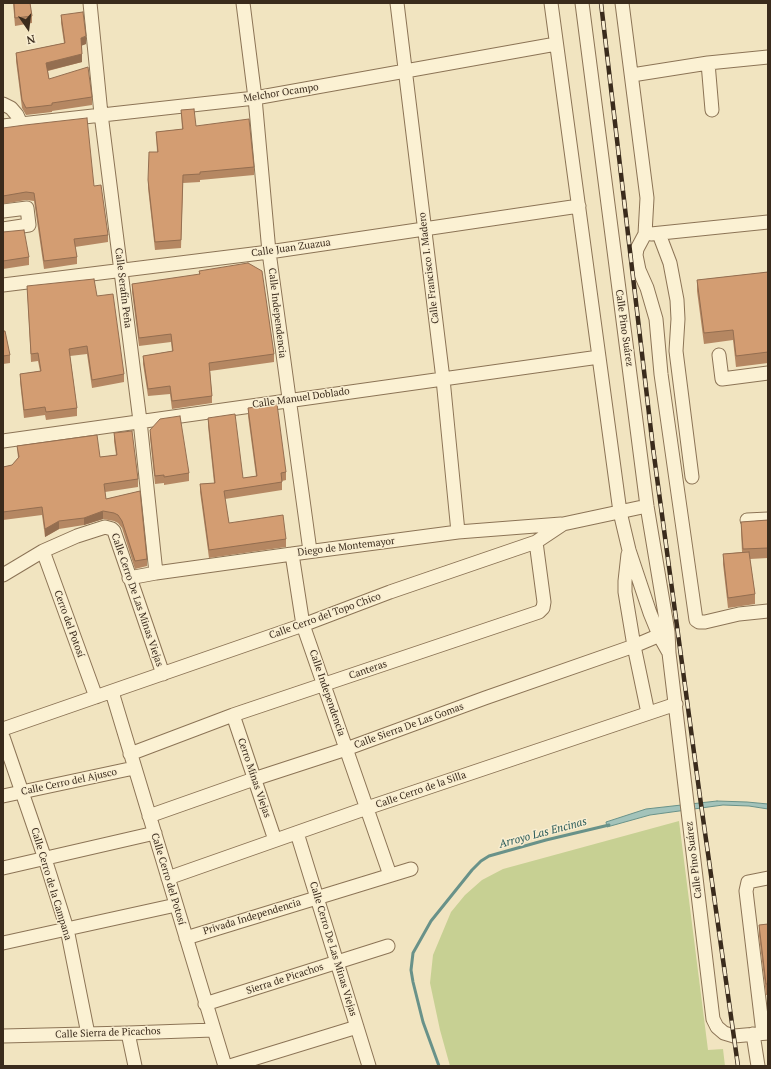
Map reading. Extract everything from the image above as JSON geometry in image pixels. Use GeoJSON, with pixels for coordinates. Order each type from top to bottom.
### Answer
{"type":"FeatureCollection","features":[{"type":"Feature","properties":{"kind":"street","name":"Calle Serafín Peña"},"geometry":{"type":"LineString","coordinates":[[90,3],[101,114],[140,421],[156,573]]}},
{"type":"Feature","properties":{"kind":"street","name":"Calle Independencia"},"geometry":{"type":"LineString","coordinates":[[243,3],[255,98],[269,252],[288,400],[310,551]]}},
{"type":"Feature","properties":{"kind":"street","name":"Calle Francisco I. Madero"},"geometry":{"type":"LineString","coordinates":[[397,3],[443,379],[458,532]]}},
{"type":"Feature","properties":{"kind":"street","name":"Calle Pino Suárez"},"geometry":{"type":"LineString","coordinates":[[550,3],[620,512],[629,550],[664,634]]}},
{"type":"Feature","properties":{"kind":"street","name":"Calle Pino Suárez"},"geometry":{"type":"LineString","coordinates":[[582,3],[664,634],[669,653],[676,704],[713,1019],[717,1027],[724,1033],[734,1036],[761,1034]]}},
{"type":"Feature","properties":{"kind":"street"},"geometry":{"type":"LineString","coordinates":[[622,3],[647,198],[645,234],[637,249],[636,255],[639,270],[647,288],[656,319],[661,374],[696,620],[701,622],[739,614],[768,611]]}},
{"type":"Feature","properties":{"kind":"street","name":"Melchor Ocampo"},"geometry":{"type":"LineString","coordinates":[[3,126],[255,98],[556,44]]}},
{"type":"Feature","properties":{"kind":"street"},"geometry":{"type":"LineString","coordinates":[[632,75],[708,63],[768,57]]}},
{"type":"Feature","properties":{"kind":"street"},"geometry":{"type":"LineString","coordinates":[[708,63],[712,110]]}},
{"type":"Feature","properties":{"kind":"street"},"geometry":{"type":"LineString","coordinates":[[3,104],[14,111],[21,124]]}},
{"type":"Feature","properties":{"kind":"street","name":"Calle Juan Zuazua"},"geometry":{"type":"LineString","coordinates":[[3,285],[269,252],[578,206]]}},
{"type":"Feature","properties":{"kind":"street"},"geometry":{"type":"LineString","coordinates":[[3,212],[27,208],[29,225],[3,229]]}},
{"type":"Feature","properties":{"kind":"street"},"geometry":{"type":"LineString","coordinates":[[645,234],[659,234],[768,222]]}},
{"type":"Feature","properties":{"kind":"street"},"geometry":{"type":"LineString","coordinates":[[659,234],[670,263],[677,300],[678,319],[676,351],[692,477]]}},
{"type":"Feature","properties":{"kind":"street"},"geometry":{"type":"LineString","coordinates":[[719,355],[722,379],[768,373]]}},
{"type":"Feature","properties":{"kind":"street","name":"Calle Manuel Doblado"},"geometry":{"type":"LineString","coordinates":[[3,441],[599,357]]}},
{"type":"Feature","properties":{"kind":"street","name":"Calle Cerro del Topo Chico"},"geometry":{"type":"LineString","coordinates":[[3,729],[304,625],[390,592],[536,542],[563,524],[647,506]]}},
{"type":"Feature","properties":{"kind":"street"},"geometry":{"type":"LineString","coordinates":[[747,520],[768,519]]}},
{"type":"Feature","properties":{"kind":"street","name":"Diego de Montemayor"},"geometry":{"type":"LineString","coordinates":[[129,578],[310,551],[458,532],[563,524]]}},
{"type":"Feature","properties":{"kind":"street","name":"Calle Cerro De Las Minas Viejas"},"geometry":{"type":"LineString","coordinates":[[43,551],[77,536],[109,527],[114,531],[163,674]]}},
{"type":"Feature","properties":{"kind":"street","name":"Canteras"},"geometry":{"type":"LineString","coordinates":[[130,754],[233,715],[539,612],[543,608],[544,602],[536,542]]}},
{"type":"Feature","properties":{"kind":"street","name":"Calle Pino Suárez"},"geometry":{"type":"LineString","coordinates":[[629,550],[625,581],[626,592],[634,646],[648,713]]}},
{"type":"Feature","properties":{"kind":"street"},"geometry":{"type":"LineString","coordinates":[[3,575],[43,551]]}},
{"type":"Feature","properties":{"kind":"street","name":"Cerro del Potosí"},"geometry":{"type":"LineString","coordinates":[[43,551],[96,697]]}},
{"type":"Feature","properties":{"kind":"street","name":"Calle Independencia"},"geometry":{"type":"LineString","coordinates":[[292,554],[304,625],[390,875]]}},
{"type":"Feature","properties":{"kind":"street","name":"Calle Sierra De Las Gomas"},"geometry":{"type":"LineString","coordinates":[[149,816],[254,779],[346,749],[664,634]]}},
{"type":"Feature","properties":{"kind":"street","name":"Calle Cerro del Potosí"},"geometry":{"type":"LineString","coordinates":[[112,692],[205,1004],[225,1066]]}},
{"type":"Feature","properties":{"kind":"street","name":"Calle Cerro de la Silla"},"geometry":{"type":"LineString","coordinates":[[168,878],[367,808],[676,704]]}},
{"type":"Feature","properties":{"kind":"street","name":"Cerro Minas Viejas"},"geometry":{"type":"LineString","coordinates":[[233,715],[275,840]]}},
{"type":"Feature","properties":{"kind":"street","name":"Calle Cerro de la Campana"},"geometry":{"type":"LineString","coordinates":[[3,737],[45,859],[67,929],[88,1034]]}},
{"type":"Feature","properties":{"kind":"street","name":"Calle Cerro del Ajusco"},"geometry":{"type":"LineString","coordinates":[[3,796],[134,768]]}},
{"type":"Feature","properties":{"kind":"street","name":"Calle Cerro De Las Minas Viejas"},"geometry":{"type":"LineString","coordinates":[[297,833],[369,1066]]}},
{"type":"Feature","properties":{"kind":"street"},"geometry":{"type":"LineString","coordinates":[[3,868],[155,834]]}},
{"type":"Feature","properties":{"kind":"street","name":"Privada Independencia"},"geometry":{"type":"LineString","coordinates":[[186,938],[411,869]]}},
{"type":"Feature","properties":{"kind":"street"},"geometry":{"type":"LineString","coordinates":[[758,1066],[761,1034],[746,891],[748,882],[768,878]]}},
{"type":"Feature","properties":{"kind":"street"},"geometry":{"type":"LineString","coordinates":[[3,943],[176,905]]}},
{"type":"Feature","properties":{"kind":"street","name":"Sierra de Picachos"},"geometry":{"type":"LineString","coordinates":[[205,1004],[388,946]]}},
{"type":"Feature","properties":{"kind":"street"},"geometry":{"type":"LineString","coordinates":[[230,1066],[357,1027]]}},
{"type":"Feature","properties":{"kind":"street","name":"Calle Sierra de Picachos"},"geometry":{"type":"LineString","coordinates":[[3,1036],[213,1030]]}},
{"type":"Feature","properties":{"kind":"street"},"geometry":{"type":"LineString","coordinates":[[128,1033],[135,1066]]}},
{"type":"Feature","properties":{"kind":"green space"},"geometry":{"type":"Polygon","coordinates":[[[679,821],[708,1050],[723,1049],[725,1066],[450,1066],[440,1030],[430,983],[433,955],[451,912],[465,895],[482,880],[503,869],[679,821]]]}},
{"type":"Feature","properties":{"kind":"water"},"geometry":{"type":"Polygon","coordinates":[[[717,801],[768,804],[768,809],[749,806],[723,805],[650,815],[607,827],[606,822],[646,809],[717,801]]]}},
{"type":"Feature","properties":{"kind":"building"},"geometry":{"type":"Polygon","coordinates":[[[14,3],[30,3],[32,16],[15,18],[14,3]]]}},
{"type":"Feature","properties":{"kind":"building"},"geometry":{"type":"Polygon","coordinates":[[[83,12],[86,36],[81,38],[82,54],[46,63],[49,79],[88,67],[92,97],[52,103],[52,105],[26,108],[22,100],[16,53],[65,43],[61,15],[83,12]]]}},
{"type":"Feature","properties":{"kind":"building"},"geometry":{"type":"Polygon","coordinates":[[[194,109],[196,126],[249,119],[254,167],[183,175],[181,240],[155,242],[148,180],[149,152],[158,152],[156,132],[183,129],[181,110],[194,109]]]}},
{"type":"Feature","properties":{"kind":"building"},"geometry":{"type":"Polygon","coordinates":[[[87,118],[94,186],[101,185],[108,235],[74,239],[77,257],[44,261],[34,193],[26,192],[3,196],[3,128],[87,118]]]}},
{"type":"Feature","properties":{"kind":"building"},"geometry":{"type":"Polygon","coordinates":[[[24,230],[29,257],[3,261],[3,232],[24,230]]]}},
{"type":"Feature","properties":{"kind":"building"},"geometry":{"type":"Polygon","coordinates":[[[248,263],[262,271],[274,354],[209,363],[212,396],[172,401],[170,386],[148,389],[143,356],[173,351],[171,334],[139,338],[132,284],[200,274],[199,271],[248,263]]]}},
{"type":"Feature","properties":{"kind":"building"},"geometry":{"type":"Polygon","coordinates":[[[768,272],[768,352],[736,356],[733,330],[704,333],[697,280],[768,272]]]}},
{"type":"Feature","properties":{"kind":"building"},"geometry":{"type":"Polygon","coordinates":[[[94,279],[97,296],[113,294],[124,374],[92,380],[87,346],[69,349],[77,408],[46,412],[45,407],[24,410],[20,374],[41,371],[38,353],[31,354],[27,286],[94,279]]]}},
{"type":"Feature","properties":{"kind":"building"},"geometry":{"type":"Polygon","coordinates":[[[3,331],[5,331],[10,355],[3,356],[3,331]]]}},
{"type":"Feature","properties":{"kind":"building"},"geometry":{"type":"Polygon","coordinates":[[[277,404],[286,472],[281,473],[282,482],[224,491],[229,523],[283,515],[286,539],[209,550],[200,484],[215,483],[208,418],[235,414],[243,478],[257,476],[248,408],[277,404]]]}},
{"type":"Feature","properties":{"kind":"building"},"geometry":{"type":"Polygon","coordinates":[[[180,416],[189,473],[164,477],[164,475],[155,476],[150,430],[160,419],[180,416]]]}},
{"type":"Feature","properties":{"kind":"building"},"geometry":{"type":"Polygon","coordinates":[[[132,431],[138,479],[104,484],[106,499],[140,491],[147,559],[135,561],[122,521],[118,515],[114,513],[103,511],[84,518],[59,521],[45,529],[42,507],[3,512],[3,467],[12,465],[19,457],[17,446],[97,435],[100,457],[117,455],[114,433],[132,431]]]}},
{"type":"Feature","properties":{"kind":"building"},"geometry":{"type":"Polygon","coordinates":[[[768,520],[768,548],[743,549],[741,522],[768,520]]]}},
{"type":"Feature","properties":{"kind":"building"},"geometry":{"type":"Polygon","coordinates":[[[749,552],[755,594],[728,598],[723,554],[749,552]]]}},
{"type":"Feature","properties":{"kind":"building"},"geometry":{"type":"Polygon","coordinates":[[[768,924],[768,984],[766,984],[759,925],[768,924]]]}},
{"type":"Feature","properties":{"kind":"waterway","name":"Arroyo Las Encinas"},"geometry":{"type":"LineString","coordinates":[[439,1066],[423,1022],[411,970],[413,953],[431,921],[472,870],[481,861],[489,856],[546,840],[609,825]]}},
{"type":"Feature","properties":{"kind":"railway"},"geometry":{"type":"LineString","coordinates":[[601,3],[653,448],[738,1066]]}}]}
